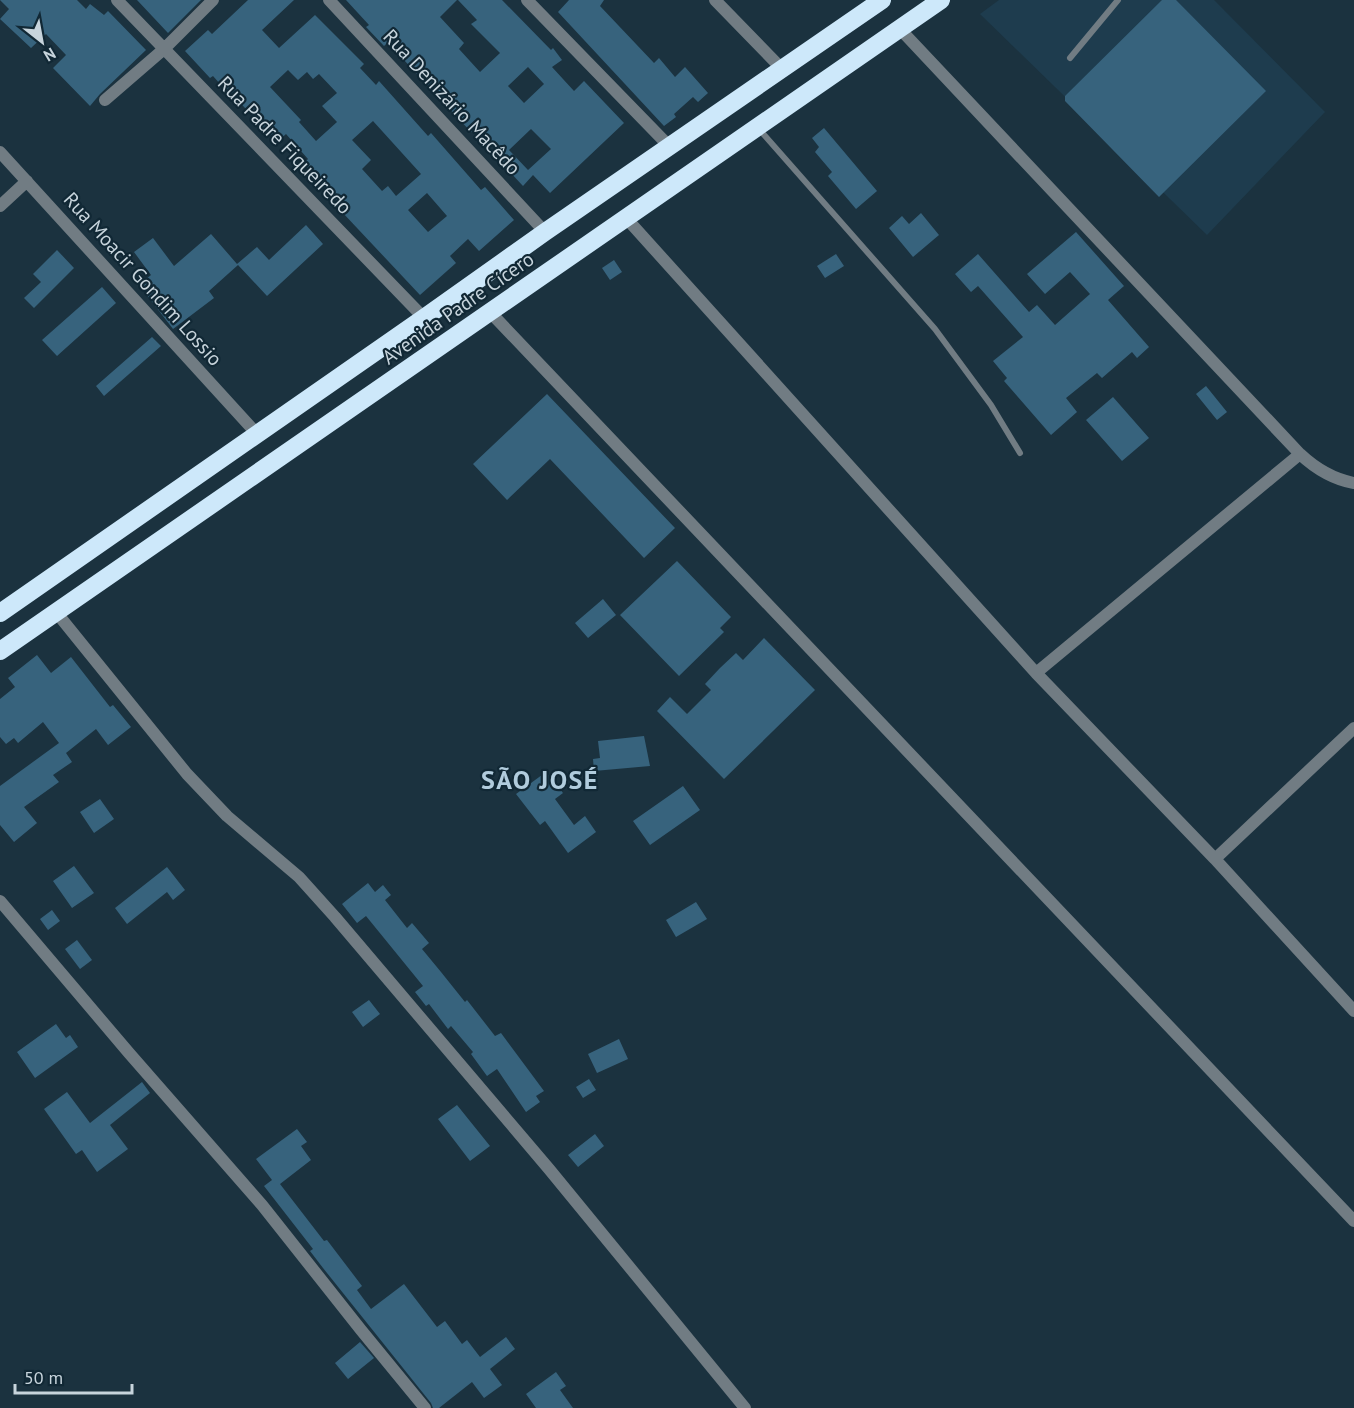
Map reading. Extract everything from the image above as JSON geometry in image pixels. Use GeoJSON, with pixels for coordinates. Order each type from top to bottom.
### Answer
{"type":"FeatureCollection","features":[{"type":"Feature","properties":{"kind":"highway","name":"Avenida Padre Cícero"},"geometry":{"type":"LineString","coordinates":[[0,613],[545,232],[882,0]]}},
{"type":"Feature","properties":{"kind":"highway","name":"Avenida Padre Cícero"},"geometry":{"type":"LineString","coordinates":[[0,651],[941,0]]}},
{"type":"Feature","properties":{"kind":"street","name":"Rua Padre Fiqueiredo"},"geometry":{"type":"LineString","coordinates":[[117,0],[424,318]]}},
{"type":"Feature","properties":{"kind":"street"},"geometry":{"type":"LineString","coordinates":[[105,100],[164,48],[213,0]]}},
{"type":"Feature","properties":{"kind":"street","name":"Rua Denizário Macêdo"},"geometry":{"type":"LineString","coordinates":[[329,0],[545,232]]}},
{"type":"Feature","properties":{"kind":"street"},"geometry":{"type":"LineString","coordinates":[[527,0],[670,147]]}},
{"type":"Feature","properties":{"kind":"street"},"geometry":{"type":"LineString","coordinates":[[715,0],[782,69]]}},
{"type":"Feature","properties":{"kind":"street"},"geometry":{"type":"LineString","coordinates":[[900,29],[1300,454],[1314,467],[1329,476],[1354,483]]}},
{"type":"Feature","properties":{"kind":"street","name":"Rua Moacir Gondim Lossio"},"geometry":{"type":"LineString","coordinates":[[0,152],[257,434]]}},
{"type":"Feature","properties":{"kind":"street"},"geometry":{"type":"LineString","coordinates":[[0,206],[27,181]]}},
{"type":"Feature","properties":{"kind":"street"},"geometry":{"type":"LineString","coordinates":[[627,219],[1036,673],[1215,858],[1354,1011]]}},
{"type":"Feature","properties":{"kind":"street"},"geometry":{"type":"LineString","coordinates":[[491,313],[1354,1221]]}},
{"type":"Feature","properties":{"kind":"street"},"geometry":{"type":"LineString","coordinates":[[1036,673],[1300,454]]}},
{"type":"Feature","properties":{"kind":"street"},"geometry":{"type":"LineString","coordinates":[[56,612],[187,774],[226,816],[299,877],[334,917],[549,1169],[745,1408]]}},
{"type":"Feature","properties":{"kind":"street"},"geometry":{"type":"LineString","coordinates":[[1215,858],[1352,730]]}},
{"type":"Feature","properties":{"kind":"street"},"geometry":{"type":"LineString","coordinates":[[0,901],[262,1205],[425,1408]]}},
{"type":"Feature","properties":{"kind":"lane"},"geometry":{"type":"LineString","coordinates":[[1070,58],[1118,0]]}},
{"type":"Feature","properties":{"kind":"lane"},"geometry":{"type":"LineString","coordinates":[[757,127],[935,329],[992,405],[1020,453]]}},
{"type":"Feature","properties":{"kind":"shaded area"},"geometry":{"type":"Polygon","coordinates":[[[999,0],[1214,0],[1325,112],[1207,235],[980,14],[999,0]]]}},
{"type":"Feature","properties":{"kind":"building"},"geometry":{"type":"Polygon","coordinates":[[[0,0],[77,0],[86,9],[90,4],[104,15],[108,11],[146,50],[90,106],[53,68],[66,55],[46,34],[31,48],[0,19],[9,9],[0,0]]]}},
{"type":"Feature","properties":{"kind":"building"},"geometry":{"type":"Polygon","coordinates":[[[137,0],[201,0],[168,33],[137,0]]]}},
{"type":"Feature","properties":{"kind":"building"},"geometry":{"type":"Polygon","coordinates":[[[248,0],[294,0],[262,30],[279,48],[315,15],[364,64],[360,68],[376,85],[379,81],[428,136],[431,133],[481,190],[485,187],[514,220],[479,251],[468,239],[450,256],[456,263],[420,295],[342,212],[345,209],[303,164],[308,159],[286,134],[277,142],[231,93],[229,94],[213,76],[210,78],[185,51],[208,30],[212,34],[248,0]],[[288,70],[270,87],[301,120],[299,122],[316,141],[337,122],[322,106],[337,93],[319,74],[313,79],[307,72],[298,80],[288,70]],[[373,121],[352,140],[371,160],[362,169],[382,191],[388,186],[396,196],[421,174],[373,121]],[[427,193],[408,210],[428,232],[447,216],[427,193]]]}},
{"type":"Feature","properties":{"kind":"building"},"geometry":{"type":"Polygon","coordinates":[[[346,0],[457,0],[440,17],[464,43],[459,49],[480,72],[500,53],[471,24],[477,20],[458,0],[502,0],[551,50],[553,48],[562,60],[552,67],[574,91],[584,81],[624,123],[550,193],[533,175],[523,186],[492,153],[496,149],[475,128],[471,132],[404,60],[410,55],[393,37],[384,46],[366,27],[369,25],[346,0]],[[528,67],[508,86],[524,103],[544,84],[528,67]],[[531,129],[509,150],[528,170],[551,149],[531,129]]]}},
{"type":"Feature","properties":{"kind":"building"},"geometry":{"type":"Polygon","coordinates":[[[569,0],[604,0],[600,6],[654,63],[659,58],[675,77],[685,67],[708,93],[698,102],[693,97],[674,114],[676,117],[664,126],[558,12],[569,0]]]}},
{"type":"Feature","properties":{"kind":"building"},"geometry":{"type":"Polygon","coordinates":[[[1162,0],[1176,0],[1266,91],[1159,197],[1065,101],[1065,96],[1162,0]]]}},
{"type":"Feature","properties":{"kind":"building"},"geometry":{"type":"Polygon","coordinates":[[[824,128],[877,191],[856,209],[828,176],[832,172],[815,152],[819,147],[812,138],[824,128]]]}},
{"type":"Feature","properties":{"kind":"building"},"geometry":{"type":"Polygon","coordinates":[[[921,213],[939,235],[913,257],[889,228],[902,216],[909,224],[921,213]]]}},
{"type":"Feature","properties":{"kind":"building"},"geometry":{"type":"Polygon","coordinates":[[[306,225],[323,244],[267,296],[238,265],[209,291],[214,298],[173,329],[139,285],[151,275],[134,252],[153,238],[174,266],[211,234],[237,264],[257,247],[269,260],[306,225]]]}},
{"type":"Feature","properties":{"kind":"building"},"geometry":{"type":"Polygon","coordinates":[[[1076,232],[1124,286],[1108,300],[1149,347],[1137,358],[1132,352],[1102,378],[1097,373],[1066,398],[1077,412],[1051,435],[1004,381],[1007,378],[993,361],[1023,337],[978,286],[971,292],[955,274],[978,254],[1029,312],[1037,305],[1055,325],[1090,294],[1070,272],[1045,294],[1027,274],[1076,232]]]}},
{"type":"Feature","properties":{"kind":"building"},"geometry":{"type":"Polygon","coordinates":[[[57,250],[74,268],[34,308],[24,298],[41,282],[33,274],[57,250]]]}},
{"type":"Feature","properties":{"kind":"building"},"geometry":{"type":"Polygon","coordinates":[[[836,254],[844,266],[825,278],[817,266],[836,254]]]}},
{"type":"Feature","properties":{"kind":"building"},"geometry":{"type":"Polygon","coordinates":[[[614,260],[622,272],[610,280],[602,268],[614,260]]]}},
{"type":"Feature","properties":{"kind":"building"},"geometry":{"type":"Polygon","coordinates":[[[102,287],[116,303],[57,356],[42,340],[102,287]]]}},
{"type":"Feature","properties":{"kind":"building"},"geometry":{"type":"Polygon","coordinates":[[[152,337],[161,346],[104,396],[96,386],[152,337]]]}},
{"type":"Feature","properties":{"kind":"building"},"geometry":{"type":"Polygon","coordinates":[[[1206,386],[1227,412],[1217,420],[1196,394],[1206,386]]]}},
{"type":"Feature","properties":{"kind":"building"},"geometry":{"type":"Polygon","coordinates":[[[547,394],[675,528],[644,558],[550,459],[507,500],[473,464],[547,394]]]}},
{"type":"Feature","properties":{"kind":"building"},"geometry":{"type":"Polygon","coordinates":[[[1113,397],[1149,438],[1122,461],[1086,420],[1113,397]]]}},
{"type":"Feature","properties":{"kind":"building"},"geometry":{"type":"Polygon","coordinates":[[[677,561],[731,617],[720,628],[724,632],[679,676],[620,615],[677,561]]]}},
{"type":"Feature","properties":{"kind":"building"},"geometry":{"type":"Polygon","coordinates":[[[603,599],[616,615],[588,638],[575,623],[603,599]]]}},
{"type":"Feature","properties":{"kind":"building"},"geometry":{"type":"Polygon","coordinates":[[[764,638],[815,690],[724,779],[657,711],[670,697],[687,714],[711,690],[705,684],[720,668],[736,653],[743,660],[764,638]]]}},
{"type":"Feature","properties":{"kind":"building"},"geometry":{"type":"Polygon","coordinates":[[[37,655],[51,673],[71,657],[110,707],[113,705],[131,727],[108,745],[96,729],[66,753],[72,762],[53,775],[59,782],[24,807],[37,823],[14,842],[0,825],[0,786],[59,743],[43,722],[18,743],[14,738],[6,744],[0,737],[0,699],[15,687],[8,678],[37,655]]]}},
{"type":"Feature","properties":{"kind":"building"},"geometry":{"type":"Polygon","coordinates":[[[644,736],[650,766],[594,771],[593,759],[600,758],[598,741],[644,736]]]}},
{"type":"Feature","properties":{"kind":"building"},"geometry":{"type":"Polygon","coordinates":[[[546,772],[563,793],[555,799],[574,825],[585,816],[596,832],[568,853],[545,821],[540,825],[516,794],[546,772]]]}},
{"type":"Feature","properties":{"kind":"building"},"geometry":{"type":"Polygon","coordinates":[[[683,786],[700,810],[650,845],[633,821],[683,786]]]}},
{"type":"Feature","properties":{"kind":"building"},"geometry":{"type":"Polygon","coordinates":[[[100,799],[114,819],[94,833],[80,812],[100,799]]]}},
{"type":"Feature","properties":{"kind":"building"},"geometry":{"type":"Polygon","coordinates":[[[74,866],[94,893],[72,908],[53,881],[74,866]]]}},
{"type":"Feature","properties":{"kind":"building"},"geometry":{"type":"Polygon","coordinates":[[[167,867],[185,890],[173,900],[167,892],[127,924],[115,908],[167,867]]]}},
{"type":"Feature","properties":{"kind":"building"},"geometry":{"type":"Polygon","coordinates":[[[368,883],[375,892],[383,885],[391,895],[385,900],[407,928],[412,923],[429,943],[422,949],[495,1036],[501,1033],[544,1091],[536,1096],[540,1102],[526,1112],[497,1069],[487,1076],[471,1054],[473,1052],[451,1026],[448,1029],[429,1004],[426,1006],[415,992],[423,986],[366,916],[357,923],[342,904],[368,883]]]}},
{"type":"Feature","properties":{"kind":"building"},"geometry":{"type":"Polygon","coordinates":[[[696,902],[707,919],[676,937],[666,920],[696,902]]]}},
{"type":"Feature","properties":{"kind":"building"},"geometry":{"type":"Polygon","coordinates":[[[52,910],[60,921],[48,930],[40,919],[52,910]]]}},
{"type":"Feature","properties":{"kind":"building"},"geometry":{"type":"Polygon","coordinates":[[[77,940],[92,960],[80,969],[65,949],[77,940]]]}},
{"type":"Feature","properties":{"kind":"building"},"geometry":{"type":"Polygon","coordinates":[[[369,1000],[380,1014],[363,1027],[352,1012],[369,1000]]]}},
{"type":"Feature","properties":{"kind":"building"},"geometry":{"type":"Polygon","coordinates":[[[56,1024],[66,1038],[70,1035],[78,1047],[35,1078],[17,1052],[56,1024]]]}},
{"type":"Feature","properties":{"kind":"building"},"geometry":{"type":"Polygon","coordinates":[[[619,1039],[628,1059],[597,1073],[588,1054],[619,1039]]]}},
{"type":"Feature","properties":{"kind":"building"},"geometry":{"type":"Polygon","coordinates":[[[589,1079],[596,1090],[583,1098],[576,1087],[589,1079]]]}},
{"type":"Feature","properties":{"kind":"building"},"geometry":{"type":"Polygon","coordinates":[[[142,1082],[150,1093],[110,1125],[128,1149],[97,1172],[82,1150],[76,1154],[44,1109],[67,1092],[90,1123],[142,1082]]]}},
{"type":"Feature","properties":{"kind":"building"},"geometry":{"type":"Polygon","coordinates":[[[457,1105],[490,1146],[470,1161],[438,1119],[457,1105]]]}},
{"type":"Feature","properties":{"kind":"building"},"geometry":{"type":"Polygon","coordinates":[[[297,1129],[307,1142],[301,1146],[311,1160],[280,1184],[362,1286],[357,1290],[371,1309],[404,1284],[437,1327],[445,1321],[462,1344],[467,1340],[480,1357],[506,1337],[515,1349],[490,1369],[502,1385],[484,1398],[472,1382],[439,1408],[433,1408],[310,1251],[313,1249],[264,1186],[272,1180],[256,1159],[297,1129]]]}},
{"type":"Feature","properties":{"kind":"building"},"geometry":{"type":"Polygon","coordinates":[[[595,1134],[604,1146],[578,1167],[568,1155],[595,1134]]]}},
{"type":"Feature","properties":{"kind":"building"},"geometry":{"type":"Polygon","coordinates":[[[360,1342],[374,1358],[348,1379],[335,1363],[360,1342]]]}},
{"type":"Feature","properties":{"kind":"building"},"geometry":{"type":"Polygon","coordinates":[[[556,1372],[566,1386],[560,1390],[573,1408],[536,1408],[526,1394],[556,1372]]]}},
{"type":"Feature","properties":{"kind":"district","name":"SÃO JOSÉ"},"geometry":{"type":"Point","coordinates":[540,780]}}]}
